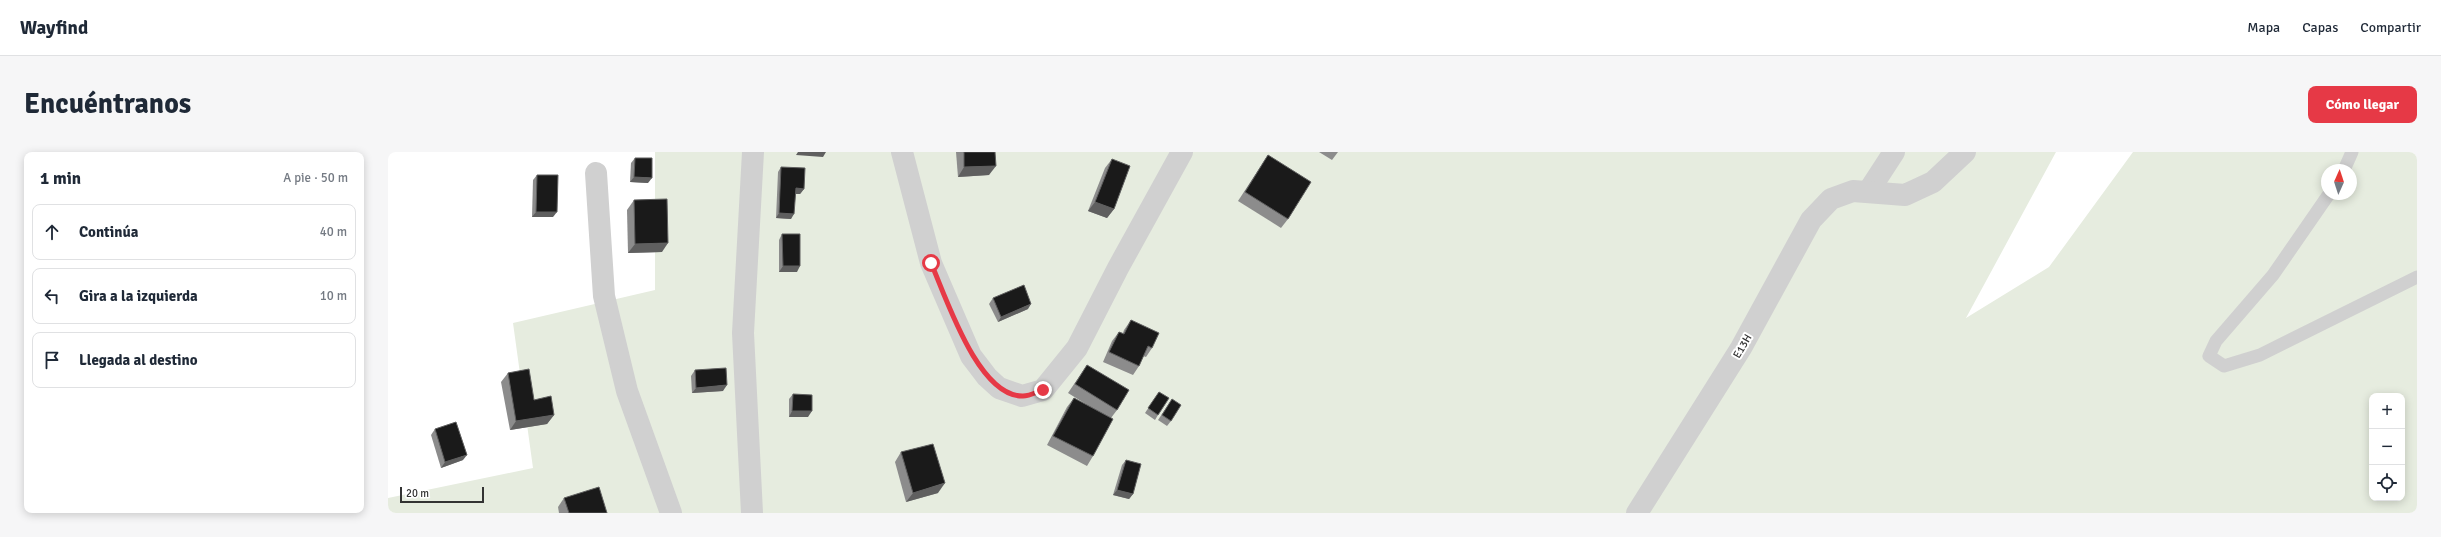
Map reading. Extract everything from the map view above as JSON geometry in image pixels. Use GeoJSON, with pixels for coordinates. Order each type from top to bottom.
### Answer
{"type":"FeatureCollection","features":[{"type":"Feature","properties":{"kind":"street"},"geometry":{"type":"LineString","coordinates":[[752,513],[743,333],[753,152]]}},
{"type":"Feature","properties":{"kind":"street"},"geometry":{"type":"LineString","coordinates":[[902,152],[931,263],[971,356],[987,377],[999,388],[1022,396],[1043,390],[1077,348],[1118,268],[1182,152]]}},
{"type":"Feature","properties":{"kind":"street"},"geometry":{"type":"LineString","coordinates":[[1894,152],[1868,192],[1905,195],[1933,182],[1966,152]]}},
{"type":"Feature","properties":{"kind":"street"},"geometry":{"type":"LineString","coordinates":[[596,173],[604,296],[627,391],[671,513]]}},
{"type":"Feature","properties":{"kind":"street","name":"E13H"},"geometry":{"type":"LineString","coordinates":[[1636,513],[1741,348],[1811,220],[1831,199],[1868,192]]}},
{"type":"Feature","properties":{"kind":"lane"},"geometry":{"type":"LineString","coordinates":[[2347,164],[2352,152]]}},
{"type":"Feature","properties":{"kind":"lane"},"geometry":{"type":"LineString","coordinates":[[2325,200],[2273,275],[2216,341],[2209,356],[2224,366],[2260,355],[2417,276]]}},
{"type":"Feature","properties":{"kind":"shaded area"},"geometry":{"type":"Polygon","coordinates":[[[655,152],[2056,152],[1966,318],[2049,267],[2133,152],[2417,152],[2417,513],[388,513],[388,498],[533,468],[513,323],[655,290],[655,152]]]}},
{"type":"Feature","properties":{"kind":"building"},"geometry":{"type":"Polygon","coordinates":[[[964,152],[995,152],[996,166],[964,167],[964,152]]]}},
{"type":"Feature","properties":{"kind":"building"},"geometry":{"type":"Polygon","coordinates":[[[1268,155],[1311,182],[1288,219],[1245,192],[1268,155]]]}},
{"type":"Feature","properties":{"kind":"building"},"geometry":{"type":"Polygon","coordinates":[[[635,158],[652,158],[652,178],[634,177],[635,158]]]}},
{"type":"Feature","properties":{"kind":"building"},"geometry":{"type":"Polygon","coordinates":[[[1112,159],[1130,166],[1114,209],[1095,202],[1112,159]]]}},
{"type":"Feature","properties":{"kind":"building"},"geometry":{"type":"Polygon","coordinates":[[[781,167],[805,168],[804,189],[796,188],[794,214],[779,213],[781,167]]]}},
{"type":"Feature","properties":{"kind":"building"},"geometry":{"type":"Polygon","coordinates":[[[537,175],[558,175],[557,212],[536,212],[537,175]]]}},
{"type":"Feature","properties":{"kind":"building"},"geometry":{"type":"Polygon","coordinates":[[[667,199],[668,243],[635,244],[634,200],[667,199]]]}},
{"type":"Feature","properties":{"kind":"building"},"geometry":{"type":"Polygon","coordinates":[[[782,234],[800,234],[800,266],[783,266],[782,234]]]}},
{"type":"Feature","properties":{"kind":"building"},"geometry":{"type":"Polygon","coordinates":[[[1024,285],[1031,304],[1001,317],[993,298],[1024,285]]]}},
{"type":"Feature","properties":{"kind":"building"},"geometry":{"type":"Polygon","coordinates":[[[1131,320],[1159,333],[1152,348],[1148,346],[1139,366],[1109,352],[1119,332],[1124,334],[1131,320]]]}},
{"type":"Feature","properties":{"kind":"building"},"geometry":{"type":"Polygon","coordinates":[[[1087,365],[1129,390],[1117,410],[1075,384],[1087,365]]]}},
{"type":"Feature","properties":{"kind":"building"},"geometry":{"type":"Polygon","coordinates":[[[726,368],[727,385],[696,388],[695,370],[726,368]]]}},
{"type":"Feature","properties":{"kind":"building"},"geometry":{"type":"Polygon","coordinates":[[[529,369],[534,400],[551,396],[554,415],[516,421],[508,373],[529,369]]]}},
{"type":"Feature","properties":{"kind":"building"},"geometry":{"type":"Polygon","coordinates":[[[1159,392],[1169,398],[1158,415],[1148,408],[1159,392]]]}},
{"type":"Feature","properties":{"kind":"building"},"geometry":{"type":"Polygon","coordinates":[[[793,394],[812,395],[812,411],[792,411],[793,394]]]}},
{"type":"Feature","properties":{"kind":"building"},"geometry":{"type":"Polygon","coordinates":[[[1074,398],[1113,419],[1093,456],[1053,436],[1074,398]]]}},
{"type":"Feature","properties":{"kind":"building"},"geometry":{"type":"Polygon","coordinates":[[[1172,399],[1181,405],[1171,421],[1162,415],[1172,399]]]}},
{"type":"Feature","properties":{"kind":"building"},"geometry":{"type":"Polygon","coordinates":[[[456,422],[467,455],[445,462],[435,429],[456,422]]]}},
{"type":"Feature","properties":{"kind":"building"},"geometry":{"type":"Polygon","coordinates":[[[933,444],[945,483],[913,493],[901,452],[933,444]]]}},
{"type":"Feature","properties":{"kind":"building"},"geometry":{"type":"Polygon","coordinates":[[[1126,460],[1141,464],[1133,494],[1117,490],[1126,460]]]}},
{"type":"Feature","properties":{"kind":"building"},"geometry":{"type":"Polygon","coordinates":[[[599,487],[607,513],[569,513],[564,498],[599,487]]]}},
{"type":"Feature","properties":{"kind":"route"},"geometry":{"type":"LineString","coordinates":[[931,263],[971,356],[987,377],[999,388],[1022,396],[1043,390]]}}]}
